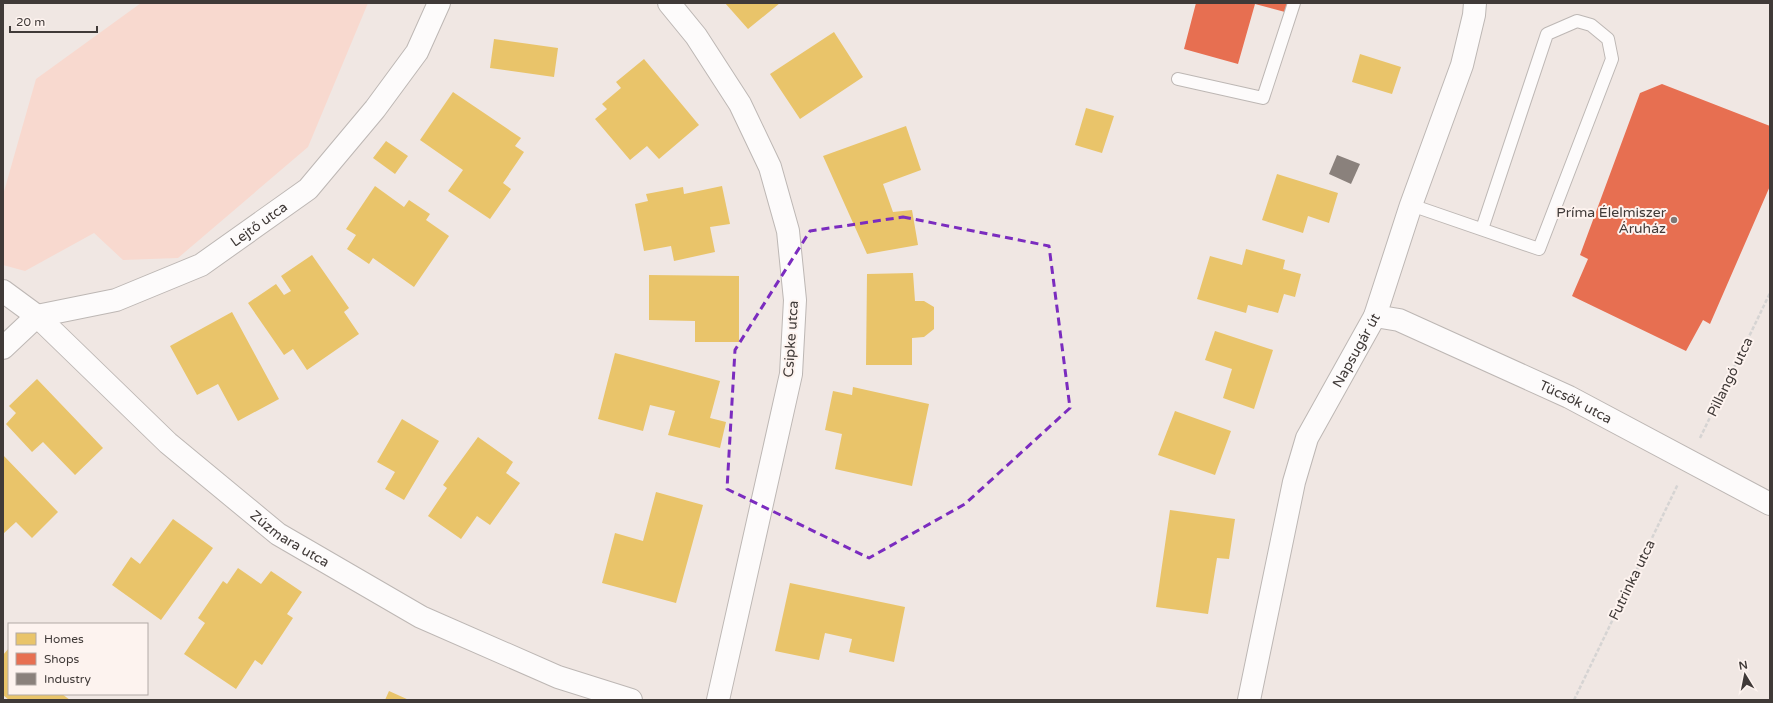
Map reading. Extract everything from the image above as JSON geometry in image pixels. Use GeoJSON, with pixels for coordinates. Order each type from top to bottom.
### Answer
{"type":"FeatureCollection","features":[{"type":"Feature","properties":{"kind":"street","name":"Lejtő utca"},"geometry":{"type":"LineString","coordinates":[[37,316],[116,300],[201,265],[308,189],[375,109],[417,52],[439,3]]}},
{"type":"Feature","properties":{"kind":"street","name":"Csipke utca"},"geometry":{"type":"LineString","coordinates":[[669,3],[696,36],[740,104],[770,167],[788,231],[795,300],[791,374],[718,700]]}},
{"type":"Feature","properties":{"kind":"street","name":"Napsugár út"},"geometry":{"type":"LineString","coordinates":[[1249,700],[1294,482],[1307,438],[1374,316],[1411,205],[1462,65],[1474,15],[1475,3]]}},
{"type":"Feature","properties":{"kind":"street","name":"Zúzmara utca"},"geometry":{"type":"LineString","coordinates":[[3,291],[37,316],[168,443],[278,534],[421,617],[558,677],[631,700]]}},
{"type":"Feature","properties":{"kind":"street"},"geometry":{"type":"LineString","coordinates":[[3,348],[37,316]]}},
{"type":"Feature","properties":{"kind":"street","name":"Tücsök utca"},"geometry":{"type":"LineString","coordinates":[[1374,316],[1399,320],[1569,397],[1690,460],[1770,504]]}},
{"type":"Feature","properties":{"kind":"lane"},"geometry":{"type":"LineString","coordinates":[[1178,79],[1262,98],[1294,3]]}},
{"type":"Feature","properties":{"kind":"lane"},"geometry":{"type":"LineString","coordinates":[[1411,205],[1539,249],[1612,59],[1608,39],[1591,25],[1577,22],[1547,34],[1482,229]]}},
{"type":"Feature","properties":{"kind":"path","name":"Pillangó utca"},"geometry":{"type":"LineString","coordinates":[[1690,460],[1770,293]]}},
{"type":"Feature","properties":{"kind":"path","name":"Futrinka utca"},"geometry":{"type":"LineString","coordinates":[[1574,700],[1690,460]]}},
{"type":"Feature","properties":{"kind":"highlighted area"},"geometry":{"type":"Polygon","coordinates":[[[903,217],[1049,246],[1070,408],[965,504],[869,558],[727,489],[735,350],[810,231],[903,217]]]}},
{"type":"Feature","properties":{"kind":"shaded area"},"geometry":{"type":"Polygon","coordinates":[[[141,3],[368,3],[308,147],[178,258],[123,260],[94,233],[25,271],[3,265],[3,195],[36,79],[141,3]]]}},
{"type":"Feature","properties":{"kind":"building: Homes"},"geometry":{"type":"Polygon","coordinates":[[[725,3],[780,3],[748,29],[725,3]]]}},
{"type":"Feature","properties":{"kind":"building: Homes"},"geometry":{"type":"Polygon","coordinates":[[[834,32],[863,77],[800,119],[770,74],[834,32]]]}},
{"type":"Feature","properties":{"kind":"building: Homes"},"geometry":{"type":"Polygon","coordinates":[[[494,39],[558,48],[554,77],[490,68],[494,39]]]}},
{"type":"Feature","properties":{"kind":"building: Homes"},"geometry":{"type":"Polygon","coordinates":[[[1360,54],[1401,67],[1392,94],[1352,82],[1360,54]]]}},
{"type":"Feature","properties":{"kind":"building: Homes"},"geometry":{"type":"Polygon","coordinates":[[[644,59],[699,125],[659,159],[647,146],[630,160],[595,119],[607,109],[602,104],[621,88],[616,82],[644,59]]]}},
{"type":"Feature","properties":{"kind":"building: Homes"},"geometry":{"type":"Polygon","coordinates":[[[453,92],[521,138],[515,146],[524,152],[503,183],[511,189],[490,219],[448,191],[463,170],[420,140],[453,92]]]}},
{"type":"Feature","properties":{"kind":"building: Homes"},"geometry":{"type":"Polygon","coordinates":[[[1086,108],[1114,116],[1102,153],[1075,145],[1086,108]]]}},
{"type":"Feature","properties":{"kind":"building: Homes"},"geometry":{"type":"Polygon","coordinates":[[[906,126],[921,170],[883,184],[893,212],[912,210],[918,245],[867,254],[823,156],[906,126]]]}},
{"type":"Feature","properties":{"kind":"building: Homes"},"geometry":{"type":"Polygon","coordinates":[[[386,141],[408,156],[395,174],[373,158],[386,141]]]}},
{"type":"Feature","properties":{"kind":"building: Homes"},"geometry":{"type":"Polygon","coordinates":[[[1277,174],[1338,193],[1329,223],[1308,216],[1303,233],[1262,220],[1277,174]]]}},
{"type":"Feature","properties":{"kind":"building: Homes"},"geometry":{"type":"Polygon","coordinates":[[[375,186],[404,207],[409,200],[430,214],[426,220],[449,236],[414,287],[373,258],[369,264],[347,249],[356,235],[346,229],[375,186]]]}},
{"type":"Feature","properties":{"kind":"building: Homes"},"geometry":{"type":"Polygon","coordinates":[[[722,186],[730,224],[710,227],[715,252],[674,261],[671,246],[644,251],[635,204],[648,201],[646,194],[683,187],[684,194],[722,186]]]}},
{"type":"Feature","properties":{"kind":"building: Homes"},"geometry":{"type":"Polygon","coordinates":[[[1246,249],[1285,260],[1283,269],[1301,274],[1295,297],[1284,294],[1278,313],[1248,305],[1246,313],[1197,299],[1210,256],[1242,265],[1246,249]]]}},
{"type":"Feature","properties":{"kind":"building: Homes"},"geometry":{"type":"Polygon","coordinates":[[[312,255],[349,308],[344,312],[359,334],[307,370],[293,349],[284,355],[248,303],[276,284],[284,295],[291,291],[281,276],[312,255]]]}},
{"type":"Feature","properties":{"kind":"building: Homes"},"geometry":{"type":"Polygon","coordinates":[[[913,273],[915,301],[924,301],[934,307],[934,329],[924,337],[912,338],[912,365],[866,365],[867,274],[913,273]]]}},
{"type":"Feature","properties":{"kind":"building: Homes"},"geometry":{"type":"Polygon","coordinates":[[[649,275],[739,276],[739,342],[695,342],[695,321],[649,320],[649,275]]]}},
{"type":"Feature","properties":{"kind":"building: Homes"},"geometry":{"type":"Polygon","coordinates":[[[232,312],[279,399],[238,421],[218,384],[197,395],[170,346],[232,312]]]}},
{"type":"Feature","properties":{"kind":"building: Homes"},"geometry":{"type":"Polygon","coordinates":[[[1215,331],[1273,350],[1254,409],[1223,398],[1232,369],[1205,360],[1215,331]]]}},
{"type":"Feature","properties":{"kind":"building: Homes"},"geometry":{"type":"Polygon","coordinates":[[[615,353],[720,381],[710,418],[726,422],[720,448],[668,435],[675,411],[650,405],[643,431],[598,419],[615,353]]]}},
{"type":"Feature","properties":{"kind":"building: Homes"},"geometry":{"type":"Polygon","coordinates":[[[37,379],[103,448],[75,475],[43,442],[32,452],[6,424],[16,413],[9,406],[37,379]]]}},
{"type":"Feature","properties":{"kind":"building: Homes"},"geometry":{"type":"Polygon","coordinates":[[[853,387],[929,404],[912,486],[835,469],[842,434],[825,430],[833,391],[852,395],[853,387]]]}},
{"type":"Feature","properties":{"kind":"building: Homes"},"geometry":{"type":"Polygon","coordinates":[[[1175,411],[1231,431],[1215,475],[1158,455],[1175,411]]]}},
{"type":"Feature","properties":{"kind":"building: Homes"},"geometry":{"type":"Polygon","coordinates":[[[402,419],[439,441],[404,500],[385,489],[395,472],[377,462],[402,419]]]}},
{"type":"Feature","properties":{"kind":"building: Homes"},"geometry":{"type":"Polygon","coordinates":[[[478,437],[513,462],[506,473],[520,483],[490,525],[477,516],[461,539],[428,516],[447,488],[443,485],[478,437]]]}},
{"type":"Feature","properties":{"kind":"building: Homes"},"geometry":{"type":"Polygon","coordinates":[[[3,455],[58,512],[32,538],[16,522],[3,534],[3,455]]]}},
{"type":"Feature","properties":{"kind":"building: Homes"},"geometry":{"type":"Polygon","coordinates":[[[656,492],[703,505],[676,603],[602,583],[615,533],[643,541],[656,492]]]}},
{"type":"Feature","properties":{"kind":"building: Homes"},"geometry":{"type":"Polygon","coordinates":[[[1170,510],[1235,519],[1229,559],[1217,558],[1208,614],[1156,607],[1170,510]]]}},
{"type":"Feature","properties":{"kind":"building: Homes"},"geometry":{"type":"Polygon","coordinates":[[[173,519],[213,548],[161,620],[112,585],[131,557],[140,564],[173,519]]]}},
{"type":"Feature","properties":{"kind":"building: Homes"},"geometry":{"type":"Polygon","coordinates":[[[238,568],[261,584],[271,571],[302,592],[287,614],[293,618],[262,665],[255,660],[236,689],[184,654],[205,623],[198,618],[223,581],[227,584],[238,568]]]}},
{"type":"Feature","properties":{"kind":"building: Homes"},"geometry":{"type":"Polygon","coordinates":[[[790,583],[905,607],[894,662],[849,652],[852,639],[825,633],[819,660],[775,651],[790,583]]]}},
{"type":"Feature","properties":{"kind":"building: Homes"},"geometry":{"type":"Polygon","coordinates":[[[8,649],[8,695],[63,695],[70,700],[9,700],[3,695],[3,655],[8,649]]]}},
{"type":"Feature","properties":{"kind":"building: Homes"},"geometry":{"type":"Polygon","coordinates":[[[389,691],[409,700],[385,700],[389,691]]]}},
{"type":"Feature","properties":{"kind":"building: Shops"},"geometry":{"type":"Polygon","coordinates":[[[1196,3],[1288,3],[1285,12],[1255,4],[1238,64],[1184,49],[1196,3]]]}},
{"type":"Feature","properties":{"kind":"building: Shops","name":"Príma Élelmiszer Áruház"},"geometry":{"type":"Polygon","coordinates":[[[1662,84],[1770,126],[1770,186],[1710,324],[1703,320],[1686,351],[1572,296],[1588,259],[1580,255],[1640,93],[1662,84]]]}},
{"type":"Feature","properties":{"kind":"building: Industry"},"geometry":{"type":"Polygon","coordinates":[[[1337,155],[1360,164],[1351,184],[1329,174],[1337,155]]]}},
{"type":"Feature","properties":{"kind":"place","name":"Príma Élelmiszer Áruház"},"geometry":{"type":"Point","coordinates":[1674,220]}}]}
